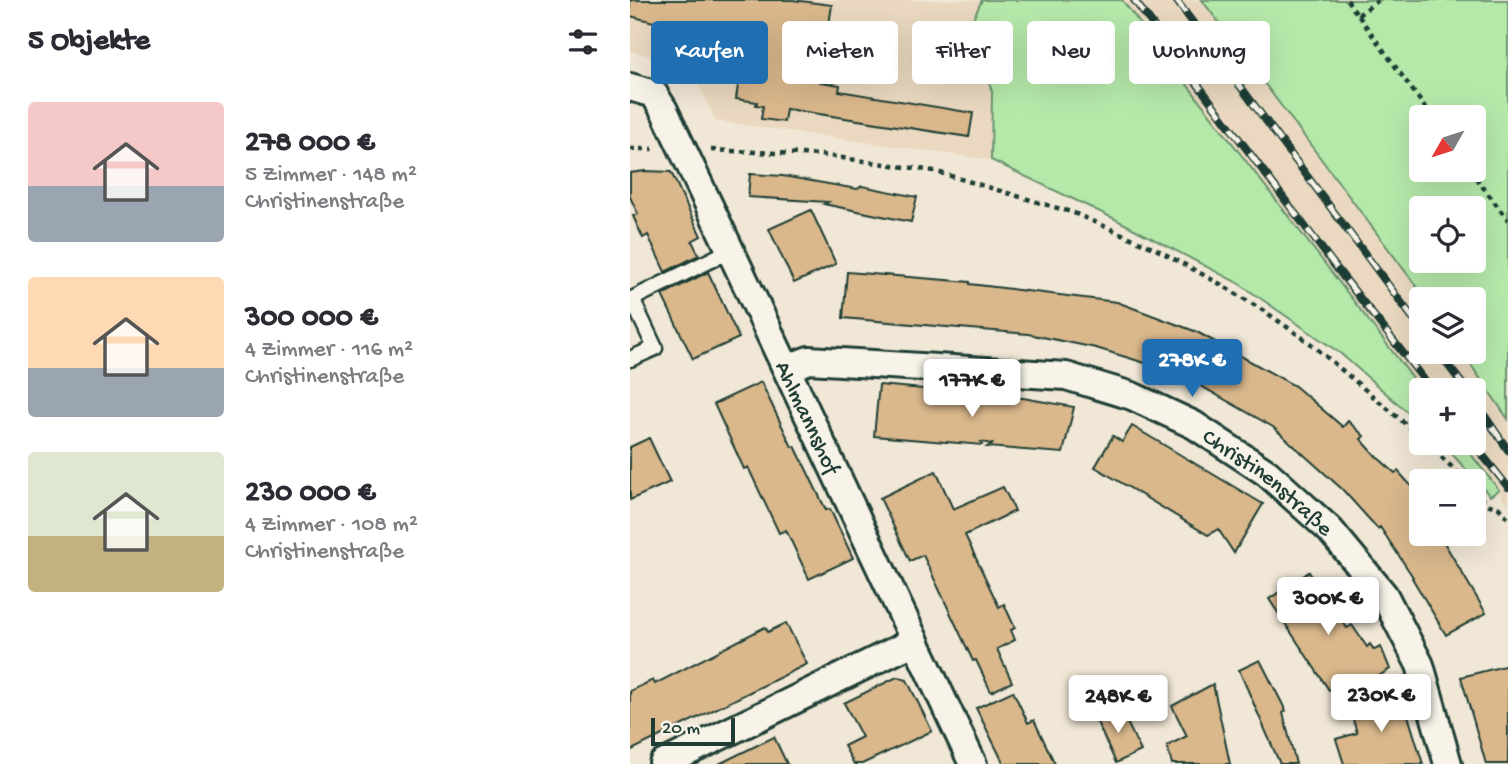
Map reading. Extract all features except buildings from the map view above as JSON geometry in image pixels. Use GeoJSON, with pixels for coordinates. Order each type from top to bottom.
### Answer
{"type":"FeatureCollection","features":[{"type":"Feature","properties":{"kind":"street","name":"Ahlmannshof"},"geometry":{"type":"LineString","coordinates":[[630,87],[654,94],[664,110],[973,764]]}},
{"type":"Feature","properties":{"kind":"street","name":"Christinenstraße"},"geometry":{"type":"LineString","coordinates":[[788,368],[809,360],[1066,376],[1132,396],[1194,425],[1268,473],[1330,530],[1384,595],[1420,665],[1448,764]]}},
{"type":"Feature","properties":{"kind":"street"},"geometry":{"type":"LineString","coordinates":[[663,764],[915,641]]}},
{"type":"Feature","properties":{"kind":"lane"},"geometry":{"type":"LineString","coordinates":[[630,359],[655,348],[632,299],[731,250]]}},
{"type":"Feature","properties":{"kind":"path"},"geometry":{"type":"LineString","coordinates":[[1347,0],[1423,105]]}},
{"type":"Feature","properties":{"kind":"path"},"geometry":{"type":"LineString","coordinates":[[1358,15],[1378,0]]}},
{"type":"Feature","properties":{"kind":"path"},"geometry":{"type":"LineString","coordinates":[[630,149],[821,155],[878,162],[934,172],[1074,213],[1154,248],[1267,313],[1310,343],[1409,427]]}},
{"type":"Feature","properties":{"kind":"path"},"geometry":{"type":"LineString","coordinates":[[1479,182],[1508,220]]}},
{"type":"Feature","properties":{"kind":"path"},"geometry":{"type":"LineString","coordinates":[[1439,455],[1454,469]]}},
{"type":"Feature","properties":{"kind":"path"},"geometry":{"type":"LineString","coordinates":[[1486,503],[1499,508],[1508,518]]}},
{"type":"Feature","properties":{"kind":"shaded area"},"geometry":{"type":"Polygon","coordinates":[[[630,0],[982,0],[972,21],[912,21],[912,84],[990,84],[992,92],[991,160],[716,121],[699,84],[768,84],[768,21],[651,21],[651,56],[630,51],[630,0]]]}},
{"type":"Feature","properties":{"kind":"shaded area"},"geometry":{"type":"Polygon","coordinates":[[[1122,0],[1202,0],[1218,21],[1138,21],[1122,0]]]}},
{"type":"Feature","properties":{"kind":"shaded area"},"geometry":{"type":"Polygon","coordinates":[[[1187,84],[1265,84],[1417,287],[1409,287],[1409,364],[1470,364],[1480,378],[1413,378],[1187,84]]]}},
{"type":"Feature","properties":{"kind":"shaded area"},"geometry":{"type":"Polygon","coordinates":[[[1486,387],[1508,419],[1508,505],[1486,475],[1486,469],[1481,469],[1471,455],[1486,455],[1486,387]]]}},
{"type":"Feature","properties":{"kind":"green space"},"geometry":{"type":"Polygon","coordinates":[[[982,0],[1122,0],[1138,21],[1129,21],[1129,84],[1187,84],[1413,378],[1409,378],[1409,413],[1340,353],[1238,283],[1115,219],[991,160],[992,92],[990,84],[1013,84],[1013,21],[972,21],[982,0]]]}},
{"type":"Feature","properties":{"kind":"green space"},"geometry":{"type":"Polygon","coordinates":[[[1202,0],[1508,0],[1508,419],[1486,387],[1486,378],[1480,378],[1470,364],[1486,364],[1486,287],[1417,287],[1265,84],[1270,84],[1270,21],[1218,21],[1202,0]]]}},
{"type":"Feature","properties":{"kind":"green space"},"geometry":{"type":"Polygon","coordinates":[[[1453,455],[1471,455],[1482,469],[1466,469],[1453,455]]]}},
{"type":"Feature","properties":{"kind":"green space"},"geometry":{"type":"Polygon","coordinates":[[[1486,473],[1499,490],[1490,496],[1486,492],[1486,473]]]}},
{"type":"Feature","properties":{"kind":"railway"},"geometry":{"type":"LineString","coordinates":[[1134,0],[1423,378]]}},
{"type":"Feature","properties":{"kind":"railway"},"geometry":{"type":"LineString","coordinates":[[1176,0],[1409,313]]}},
{"type":"Feature","properties":{"kind":"railway"},"geometry":{"type":"LineString","coordinates":[[1447,364],[1458,378]]}},
{"type":"Feature","properties":{"kind":"railway"},"geometry":{"type":"LineString","coordinates":[[1486,418],[1508,450]]}},
{"type":"Feature","properties":{"kind":"railway"},"geometry":{"type":"LineString","coordinates":[[1483,455],[1508,487]]}}]}
